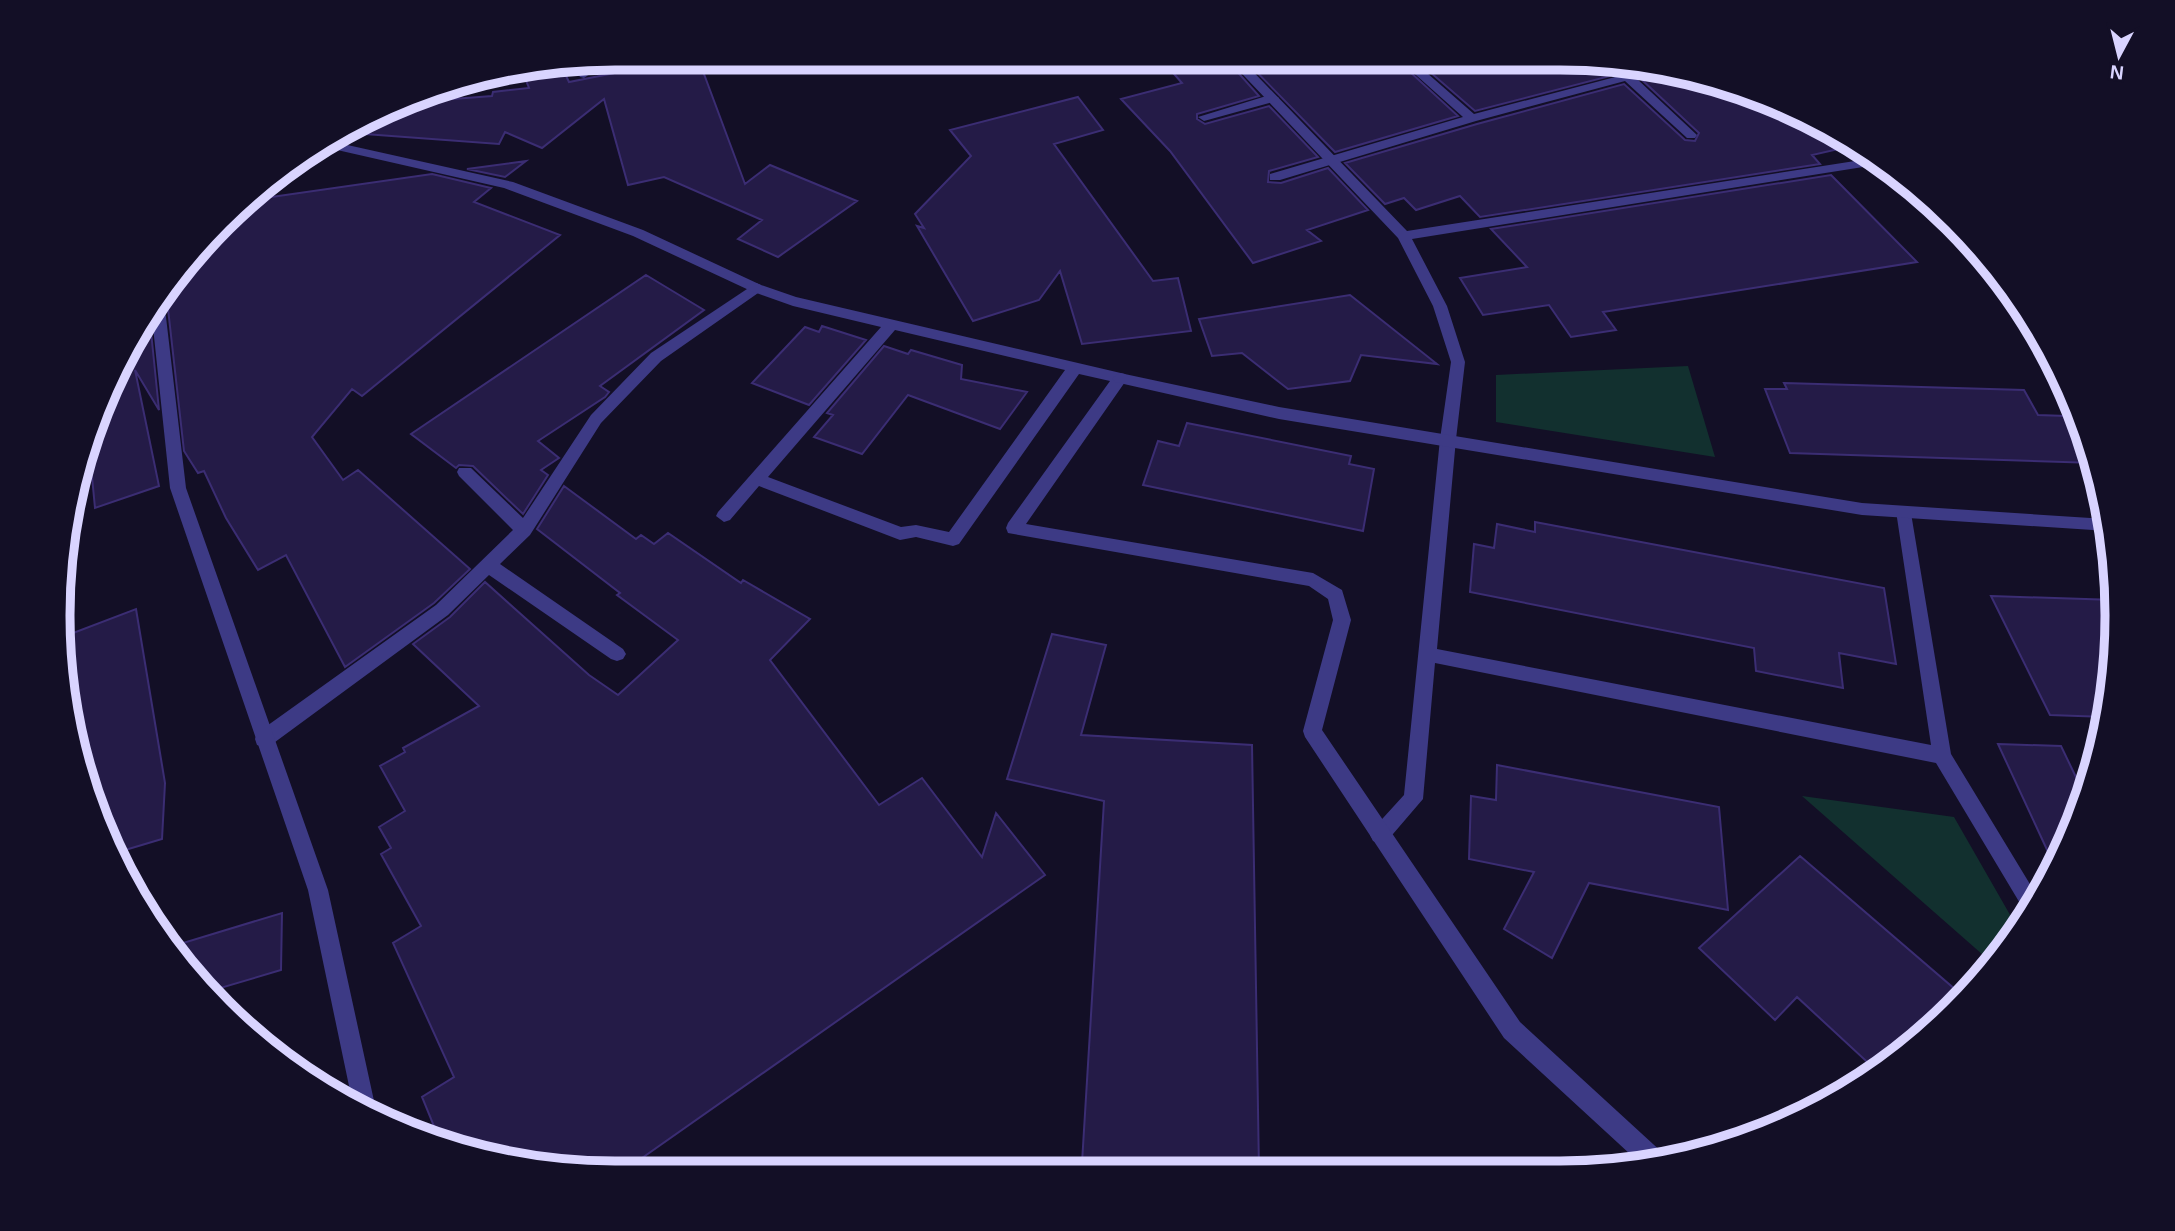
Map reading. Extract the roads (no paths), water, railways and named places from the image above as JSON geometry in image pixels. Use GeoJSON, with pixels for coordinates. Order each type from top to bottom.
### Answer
{"type":"FeatureCollection","features":[{"type":"Feature","properties":{"kind":"street"},"geometry":{"type":"LineString","coordinates":[[1245,70],[1334,160],[1404,236],[1440,306],[1458,362],[1413,799],[1380,835]]}},
{"type":"Feature","properties":{"kind":"street"},"geometry":{"type":"LineString","coordinates":[[1417,70],[1472,118]]}},
{"type":"Feature","properties":{"kind":"street"},"geometry":{"type":"LineString","coordinates":[[1275,177],[1472,118],[1631,75]]}},
{"type":"Feature","properties":{"kind":"street"},"geometry":{"type":"LineString","coordinates":[[1626,76],[1691,135]]}},
{"type":"Feature","properties":{"kind":"street"},"geometry":{"type":"LineString","coordinates":[[1205,117],[1273,99]]}},
{"type":"Feature","properties":{"kind":"street"},"geometry":{"type":"LineString","coordinates":[[337,147],[508,185],[638,233],[757,288],[793,301],[1279,413],[1862,509],[2097,524]]}},
{"type":"Feature","properties":{"kind":"street"},"geometry":{"type":"LineString","coordinates":[[1404,236],[1865,163]]}},
{"type":"Feature","properties":{"kind":"street"},"geometry":{"type":"LineString","coordinates":[[264,739],[442,610],[524,530],[604,410],[656,357],[757,288]]}},
{"type":"Feature","properties":{"kind":"street"},"geometry":{"type":"LineString","coordinates":[[158,318],[178,488],[318,891],[363,1099]]}},
{"type":"Feature","properties":{"kind":"street"},"geometry":{"type":"LineString","coordinates":[[724,516],[891,325]]}},
{"type":"Feature","properties":{"kind":"street"},"geometry":{"type":"LineString","coordinates":[[757,479],[900,534],[916,531],[953,539],[1075,368]]}},
{"type":"Feature","properties":{"kind":"street"},"geometry":{"type":"LineString","coordinates":[[1120,378],[1014,528],[1313,580],[1336,595],[1342,620],[1312,732],[1511,1030],[1647,1154]]}},
{"type":"Feature","properties":{"kind":"street"},"geometry":{"type":"LineString","coordinates":[[465,472],[524,530]]}},
{"type":"Feature","properties":{"kind":"street"},"geometry":{"type":"LineString","coordinates":[[1903,512],[1942,756],[2027,897]]}},
{"type":"Feature","properties":{"kind":"street"},"geometry":{"type":"LineString","coordinates":[[488,565],[617,654]]}},
{"type":"Feature","properties":{"kind":"street"},"geometry":{"type":"LineString","coordinates":[[1426,654],[1942,756]]}}]}
